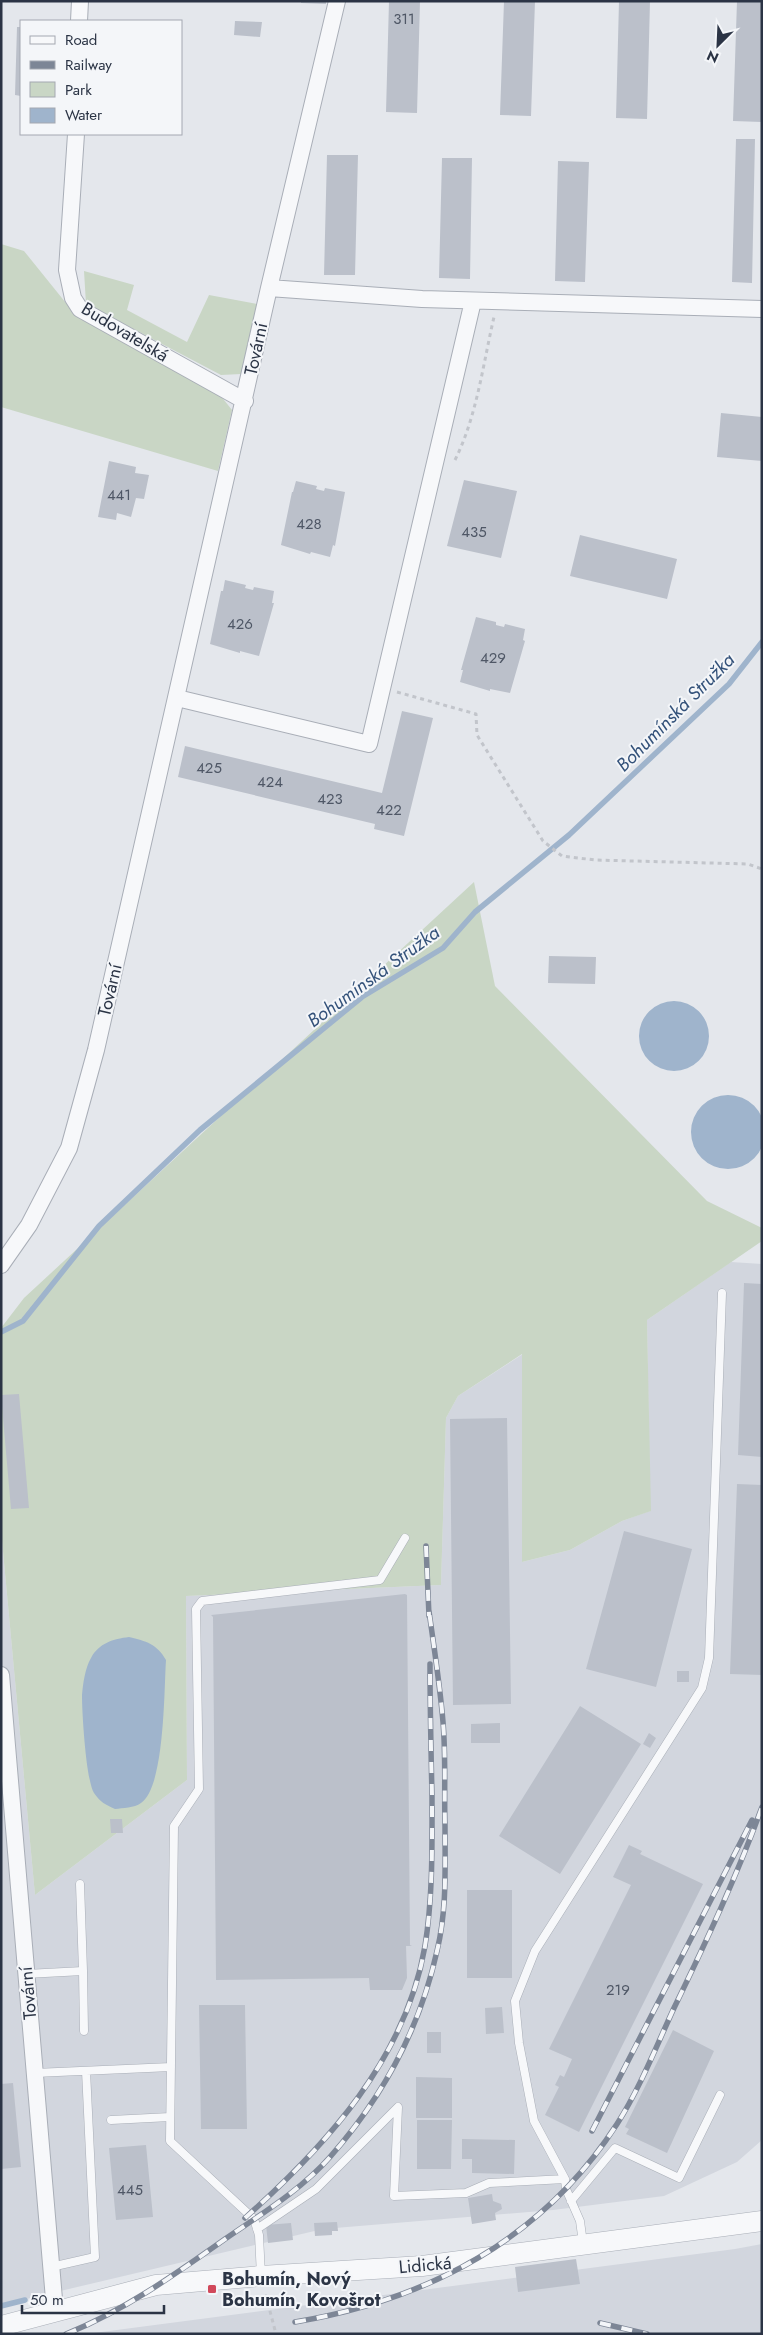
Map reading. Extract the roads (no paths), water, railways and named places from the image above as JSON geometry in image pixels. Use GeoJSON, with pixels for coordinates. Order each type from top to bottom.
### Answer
{"type":"FeatureCollection","features":[{"type":"Feature","properties":{"kind":"street"},"geometry":{"type":"LineString","coordinates":[[79,20],[80,1]]}},
{"type":"Feature","properties":{"kind":"street","name":"Tovární"},"geometry":{"type":"LineString","coordinates":[[1,1265],[29,1225],[69,1148],[96,1050],[245,401],[269,288],[337,1]]}},
{"type":"Feature","properties":{"kind":"street","name":"Budovatelská"},"geometry":{"type":"LineString","coordinates":[[76,135],[67,270],[73,298],[80,309],[245,401]]}},
{"type":"Feature","properties":{"kind":"street"},"geometry":{"type":"LineString","coordinates":[[269,288],[473,301],[762,310]]}},
{"type":"Feature","properties":{"kind":"street"},"geometry":{"type":"LineString","coordinates":[[177,698],[369,744],[473,301]]}},
{"type":"Feature","properties":{"kind":"street","name":"Tovární"},"geometry":{"type":"LineString","coordinates":[[1,1675],[55,2311]]}},
{"type":"Feature","properties":{"kind":"street","name":"Lidická"},"geometry":{"type":"LineString","coordinates":[[1,2326],[156,2285],[422,2266],[762,2221]]}},
{"type":"Feature","properties":{"kind":"lane"},"geometry":{"type":"LineString","coordinates":[[584,2244],[580,2221],[566,2189],[565,2179],[534,2121],[519,2043],[516,2001],[535,1951],[702,1688],[709,1658],[722,1293]]}},
{"type":"Feature","properties":{"kind":"lane"},"geometry":{"type":"LineString","coordinates":[[261,2276],[257,2229],[254,2219],[170,2141],[174,1826],[199,1789],[196,1609],[202,1601],[380,1580],[405,1538]]}},
{"type":"Feature","properties":{"kind":"lane"},"geometry":{"type":"LineString","coordinates":[[80,1884],[84,2031]]}},
{"type":"Feature","properties":{"kind":"lane"},"geometry":{"type":"LineString","coordinates":[[26,1974],[83,1971]]}},
{"type":"Feature","properties":{"kind":"lane"},"geometry":{"type":"LineString","coordinates":[[35,2073],[171,2067]]}},
{"type":"Feature","properties":{"kind":"lane"},"geometry":{"type":"LineString","coordinates":[[51,2267],[95,2257],[86,2070]]}},
{"type":"Feature","properties":{"kind":"lane"},"geometry":{"type":"LineString","coordinates":[[571,2201],[615,2148],[679,2178],[720,2095]]}},
{"type":"Feature","properties":{"kind":"lane"},"geometry":{"type":"LineString","coordinates":[[257,2229],[316,2189],[398,2107],[394,2196],[466,2193],[488,2183],[565,2179]]}},
{"type":"Feature","properties":{"kind":"lane"},"geometry":{"type":"LineString","coordinates":[[111,2120],[170,2117]]}},
{"type":"Feature","properties":{"kind":"water"},"geometry":{"type":"Polygon","coordinates":[[[667,1001],[681,1001],[694,1007],[703,1016],[709,1029],[707,1049],[699,1061],[681,1071],[667,1071],[654,1065],[645,1056],[639,1043],[639,1029],[645,1016],[654,1007],[667,1001]]]}},
{"type":"Feature","properties":{"kind":"water"},"geometry":{"type":"Polygon","coordinates":[[[721,1095],[735,1095],[749,1101],[759,1111],[764,1123],[764,1141],[759,1153],[749,1163],[735,1169],[721,1169],[707,1163],[697,1153],[691,1139],[691,1125],[697,1111],[707,1101],[721,1095]]]}},
{"type":"Feature","properties":{"kind":"water"},"geometry":{"type":"Polygon","coordinates":[[[129,1637],[141,1640],[155,1647],[166,1660],[164,1714],[159,1758],[155,1778],[149,1793],[138,1805],[115,1809],[99,1799],[91,1786],[85,1746],[82,1695],[86,1671],[94,1653],[102,1645],[129,1637]]]}},
{"type":"Feature","properties":{"kind":"waterway","name":"Bohumínská Stružka"},"geometry":{"type":"LineString","coordinates":[[1,1332],[23,1321],[99,1226],[200,1130],[362,997],[443,948],[475,912],[569,835],[729,684],[762,642]]}},
{"type":"Feature","properties":{"kind":"waterway"},"geometry":{"type":"LineString","coordinates":[[1,2306],[25,2300]]}},
{"type":"Feature","properties":{"kind":"railway"},"geometry":{"type":"LineString","coordinates":[[426,1546],[429,1616]]}},
{"type":"Feature","properties":{"kind":"railway"},"geometry":{"type":"LineString","coordinates":[[66,2334],[88,2325],[150,2290],[295,2190],[319,2169],[349,2134],[366,2111],[397,2061],[430,1980],[440,1936],[444,1905],[444,1735],[429,1611]]}},
{"type":"Feature","properties":{"kind":"railway"},"geometry":{"type":"LineString","coordinates":[[245,2218],[305,2160],[359,2097],[381,2062],[400,2025],[415,1987],[425,1946],[431,1890],[430,1664]]}},
{"type":"Feature","properties":{"kind":"railway"},"geometry":{"type":"LineString","coordinates":[[295,2322],[344,2312],[391,2298],[436,2280],[478,2258],[518,2231],[554,2200],[587,2165],[617,2124],[640,2082],[721,1909],[762,1807]]}},
{"type":"Feature","properties":{"kind":"railway"},"geometry":{"type":"LineString","coordinates":[[592,2131],[752,1820]]}},
{"type":"Feature","properties":{"kind":"railway"},"geometry":{"type":"LineString","coordinates":[[600,2323],[647,2334]]}},
{"type":"Feature","properties":{"kind":"place","name":"Bohumín, Nový Bohumín, Kovošrot"},"geometry":{"type":"Point","coordinates":[212,2289]}}]}
